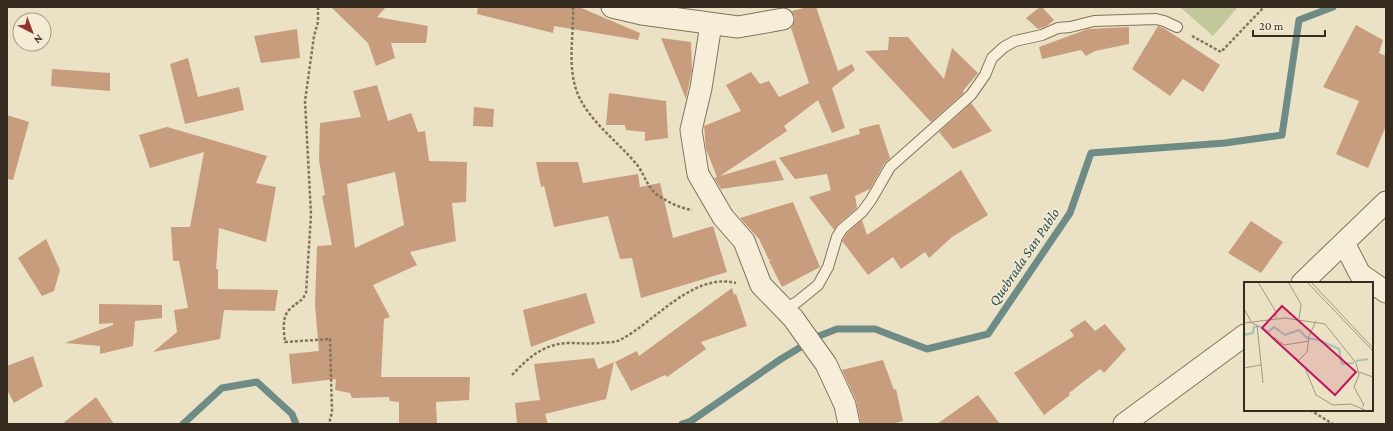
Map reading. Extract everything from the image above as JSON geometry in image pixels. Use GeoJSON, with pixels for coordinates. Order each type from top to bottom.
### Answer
{"type":"FeatureCollection","features":[{"type":"Feature","properties":{"kind":"street"},"geometry":{"type":"LineString","coordinates":[[612,7],[642,14],[738,27],[783,19]]}},
{"type":"Feature","properties":{"kind":"street"},"geometry":{"type":"LineString","coordinates":[[711,24],[701,88],[691,130],[698,174],[723,217],[744,241],[761,285],[801,328],[826,364],[845,405],[849,424]]}},
{"type":"Feature","properties":{"kind":"street"},"geometry":{"type":"LineString","coordinates":[[1303,282],[1386,202]]}},
{"type":"Feature","properties":{"kind":"street"},"geometry":{"type":"LineString","coordinates":[[1344,244],[1360,274],[1372,282]]}},
{"type":"Feature","properties":{"kind":"street"},"geometry":{"type":"LineString","coordinates":[[1373,283],[1386,292]]}},
{"type":"Feature","properties":{"kind":"street"},"geometry":{"type":"LineString","coordinates":[[1124,424],[1244,336]]}},
{"type":"Feature","properties":{"kind":"lane"},"geometry":{"type":"LineString","coordinates":[[784,309],[797,302],[818,285],[824,277],[828,267],[837,237],[842,229],[862,212],[871,200],[890,167],[971,95],[985,75],[992,58],[1004,47],[1015,41],[1042,35],[1058,28],[1070,28],[1094,21],[1156,19],[1164,20],[1177,27]]}},
{"type":"Feature","properties":{"kind":"path"},"geometry":{"type":"LineString","coordinates":[[318,7],[318,22],[314,36],[305,101],[311,215],[306,293],[302,301],[289,310],[286,314],[284,325],[285,342],[330,339],[332,412],[329,424]]}},
{"type":"Feature","properties":{"kind":"path"},"geometry":{"type":"LineString","coordinates":[[573,7],[572,67],[577,92],[586,107],[613,142],[639,168],[650,188],[672,203],[693,210]]}},
{"type":"Feature","properties":{"kind":"path"},"geometry":{"type":"LineString","coordinates":[[1177,27],[1221,52],[1264,7]]}},
{"type":"Feature","properties":{"kind":"path"},"geometry":{"type":"LineString","coordinates":[[512,375],[530,356],[549,346],[568,343],[617,342],[639,329],[690,291],[717,282],[728,281],[740,285]]}},
{"type":"Feature","properties":{"kind":"path"},"geometry":{"type":"LineString","coordinates":[[1312,411],[1333,424]]}},
{"type":"Feature","properties":{"kind":"green space"},"geometry":{"type":"Polygon","coordinates":[[[1180,7],[1238,7],[1213,36],[1180,7]]]}},
{"type":"Feature","properties":{"kind":"building"},"geometry":{"type":"Polygon","coordinates":[[[331,7],[386,7],[377,17],[428,26],[426,43],[391,43],[395,58],[376,66],[368,43],[331,7]]]}},
{"type":"Feature","properties":{"kind":"building"},"geometry":{"type":"Polygon","coordinates":[[[478,7],[579,7],[640,33],[638,40],[554,26],[553,33],[477,14],[478,7]]]}},
{"type":"Feature","properties":{"kind":"building"},"geometry":{"type":"Polygon","coordinates":[[[808,7],[816,7],[838,71],[852,64],[855,70],[832,88],[845,128],[832,133],[818,100],[784,126],[787,131],[720,176],[775,160],[784,180],[721,189],[714,178],[717,177],[706,149],[704,126],[741,111],[726,85],[751,72],[760,84],[769,81],[779,97],[809,83],[791,28],[795,17],[792,11],[808,7]]]}},
{"type":"Feature","properties":{"kind":"building"},"geometry":{"type":"Polygon","coordinates":[[[1042,7],[1054,20],[1047,26],[1038,29],[1026,18],[1042,7]]]}},
{"type":"Feature","properties":{"kind":"building"},"geometry":{"type":"Polygon","coordinates":[[[1356,25],[1383,40],[1379,53],[1386,56],[1386,126],[1368,168],[1336,154],[1359,101],[1323,87],[1356,25]]]}},
{"type":"Feature","properties":{"kind":"building"},"geometry":{"type":"Polygon","coordinates":[[[1158,26],[1220,65],[1203,92],[1183,79],[1170,96],[1132,69],[1158,26]]]}},
{"type":"Feature","properties":{"kind":"building"},"geometry":{"type":"Polygon","coordinates":[[[1129,27],[1129,44],[1095,51],[1086,56],[1081,50],[1042,59],[1039,47],[1088,29],[1129,27]]]}},
{"type":"Feature","properties":{"kind":"building"},"geometry":{"type":"Polygon","coordinates":[[[297,29],[300,58],[261,63],[254,36],[297,29]]]}},
{"type":"Feature","properties":{"kind":"building"},"geometry":{"type":"Polygon","coordinates":[[[889,37],[908,37],[944,79],[952,48],[978,73],[963,91],[964,93],[931,122],[865,51],[888,50],[889,37]]]}},
{"type":"Feature","properties":{"kind":"building"},"geometry":{"type":"Polygon","coordinates":[[[661,38],[691,42],[692,70],[686,99],[661,38]]]}},
{"type":"Feature","properties":{"kind":"building"},"geometry":{"type":"Polygon","coordinates":[[[188,58],[198,97],[239,87],[244,110],[185,124],[170,64],[188,58]]]}},
{"type":"Feature","properties":{"kind":"building"},"geometry":{"type":"Polygon","coordinates":[[[52,69],[110,73],[110,91],[51,86],[52,69]]]}},
{"type":"Feature","properties":{"kind":"building"},"geometry":{"type":"Polygon","coordinates":[[[377,85],[388,121],[411,113],[418,132],[425,131],[429,161],[467,162],[466,202],[452,203],[456,241],[410,252],[417,265],[373,285],[390,317],[384,319],[381,377],[470,377],[469,400],[436,402],[437,424],[399,424],[399,402],[390,401],[389,397],[352,398],[350,393],[335,390],[336,379],[292,384],[289,354],[319,351],[315,305],[317,246],[332,245],[322,196],[325,195],[319,160],[320,123],[361,117],[353,91],[377,85]],[[395,172],[347,184],[355,248],[404,225],[395,172]]]}},
{"type":"Feature","properties":{"kind":"building"},"geometry":{"type":"Polygon","coordinates":[[[609,93],[666,101],[668,138],[645,141],[645,132],[626,130],[625,125],[606,125],[609,93]]]}},
{"type":"Feature","properties":{"kind":"building"},"geometry":{"type":"Polygon","coordinates":[[[971,103],[992,131],[953,149],[939,132],[971,103]]]}},
{"type":"Feature","properties":{"kind":"building"},"geometry":{"type":"Polygon","coordinates":[[[474,107],[494,109],[493,127],[473,126],[474,107]]]}},
{"type":"Feature","properties":{"kind":"building"},"geometry":{"type":"Polygon","coordinates":[[[7,115],[29,122],[13,180],[7,179],[7,115]]]}},
{"type":"Feature","properties":{"kind":"building"},"geometry":{"type":"Polygon","coordinates":[[[879,124],[890,158],[884,164],[870,189],[855,196],[857,208],[838,224],[834,230],[809,197],[831,190],[827,174],[795,179],[779,158],[860,134],[859,129],[879,124]]]}},
{"type":"Feature","properties":{"kind":"building"},"geometry":{"type":"Polygon","coordinates":[[[167,127],[267,156],[256,183],[276,187],[266,242],[219,228],[216,269],[218,269],[218,289],[278,290],[275,311],[224,310],[220,339],[153,352],[177,332],[174,310],[188,308],[179,261],[173,261],[171,227],[190,227],[204,152],[150,168],[139,135],[167,127]]]}},
{"type":"Feature","properties":{"kind":"building"},"geometry":{"type":"Polygon","coordinates":[[[536,162],[578,162],[583,183],[638,174],[640,187],[660,183],[673,238],[713,226],[727,272],[641,298],[632,258],[620,259],[608,216],[554,227],[544,186],[541,187],[536,162]]]}},
{"type":"Feature","properties":{"kind":"building"},"geometry":{"type":"Polygon","coordinates":[[[961,170],[988,215],[952,237],[929,258],[925,252],[901,269],[893,257],[868,275],[842,241],[847,233],[862,220],[867,235],[961,170]]]}},
{"type":"Feature","properties":{"kind":"building"},"geometry":{"type":"Polygon","coordinates":[[[793,202],[820,267],[782,287],[769,261],[773,259],[769,260],[759,239],[740,218],[793,202]]]}},
{"type":"Feature","properties":{"kind":"building"},"geometry":{"type":"Polygon","coordinates":[[[1251,221],[1283,242],[1261,273],[1228,253],[1251,221]]]}},
{"type":"Feature","properties":{"kind":"building"},"geometry":{"type":"Polygon","coordinates":[[[46,239],[60,270],[54,291],[42,296],[18,258],[46,239]]]}},
{"type":"Feature","properties":{"kind":"building"},"geometry":{"type":"Polygon","coordinates":[[[732,288],[734,295],[736,294],[747,326],[701,342],[706,349],[667,377],[665,375],[631,391],[615,362],[637,351],[639,356],[732,288]]]}},
{"type":"Feature","properties":{"kind":"building"},"geometry":{"type":"Polygon","coordinates":[[[586,293],[595,323],[531,347],[523,310],[586,293]]]}},
{"type":"Feature","properties":{"kind":"building"},"geometry":{"type":"Polygon","coordinates":[[[99,304],[162,305],[162,318],[135,321],[133,346],[100,354],[100,346],[65,343],[113,325],[113,323],[99,324],[99,304]]]}},
{"type":"Feature","properties":{"kind":"building"},"geometry":{"type":"Polygon","coordinates":[[[1085,320],[1095,331],[1105,324],[1126,349],[1104,373],[1100,369],[1044,415],[1014,373],[1074,336],[1070,330],[1085,320]]]}},
{"type":"Feature","properties":{"kind":"building"},"geometry":{"type":"Polygon","coordinates":[[[33,356],[43,386],[14,403],[7,390],[7,366],[33,356]]]}},
{"type":"Feature","properties":{"kind":"building"},"geometry":{"type":"Polygon","coordinates":[[[594,358],[598,369],[614,362],[606,399],[545,414],[548,424],[517,424],[515,403],[540,400],[534,364],[594,358]]]}},
{"type":"Feature","properties":{"kind":"building"},"geometry":{"type":"Polygon","coordinates":[[[883,360],[894,390],[896,389],[903,421],[892,424],[861,424],[856,400],[842,370],[883,360]]]}},
{"type":"Feature","properties":{"kind":"building"},"geometry":{"type":"Polygon","coordinates":[[[978,395],[1000,424],[937,424],[978,395]]]}},
{"type":"Feature","properties":{"kind":"building"},"geometry":{"type":"Polygon","coordinates":[[[96,397],[114,424],[62,424],[96,397]]]}},
{"type":"Feature","properties":{"kind":"waterway","name":"Quebrada San Pablo"},"geometry":{"type":"LineString","coordinates":[[682,424],[691,421],[781,359],[819,336],[837,329],[875,329],[927,349],[988,334],[1070,213],[1091,153],[1225,143],[1282,135],[1299,20],[1333,7]]}},
{"type":"Feature","properties":{"kind":"waterway","name":"Quebrada San Pablo"},"geometry":{"type":"LineString","coordinates":[[183,424],[222,388],[257,382],[292,414],[296,424]]}}]}
